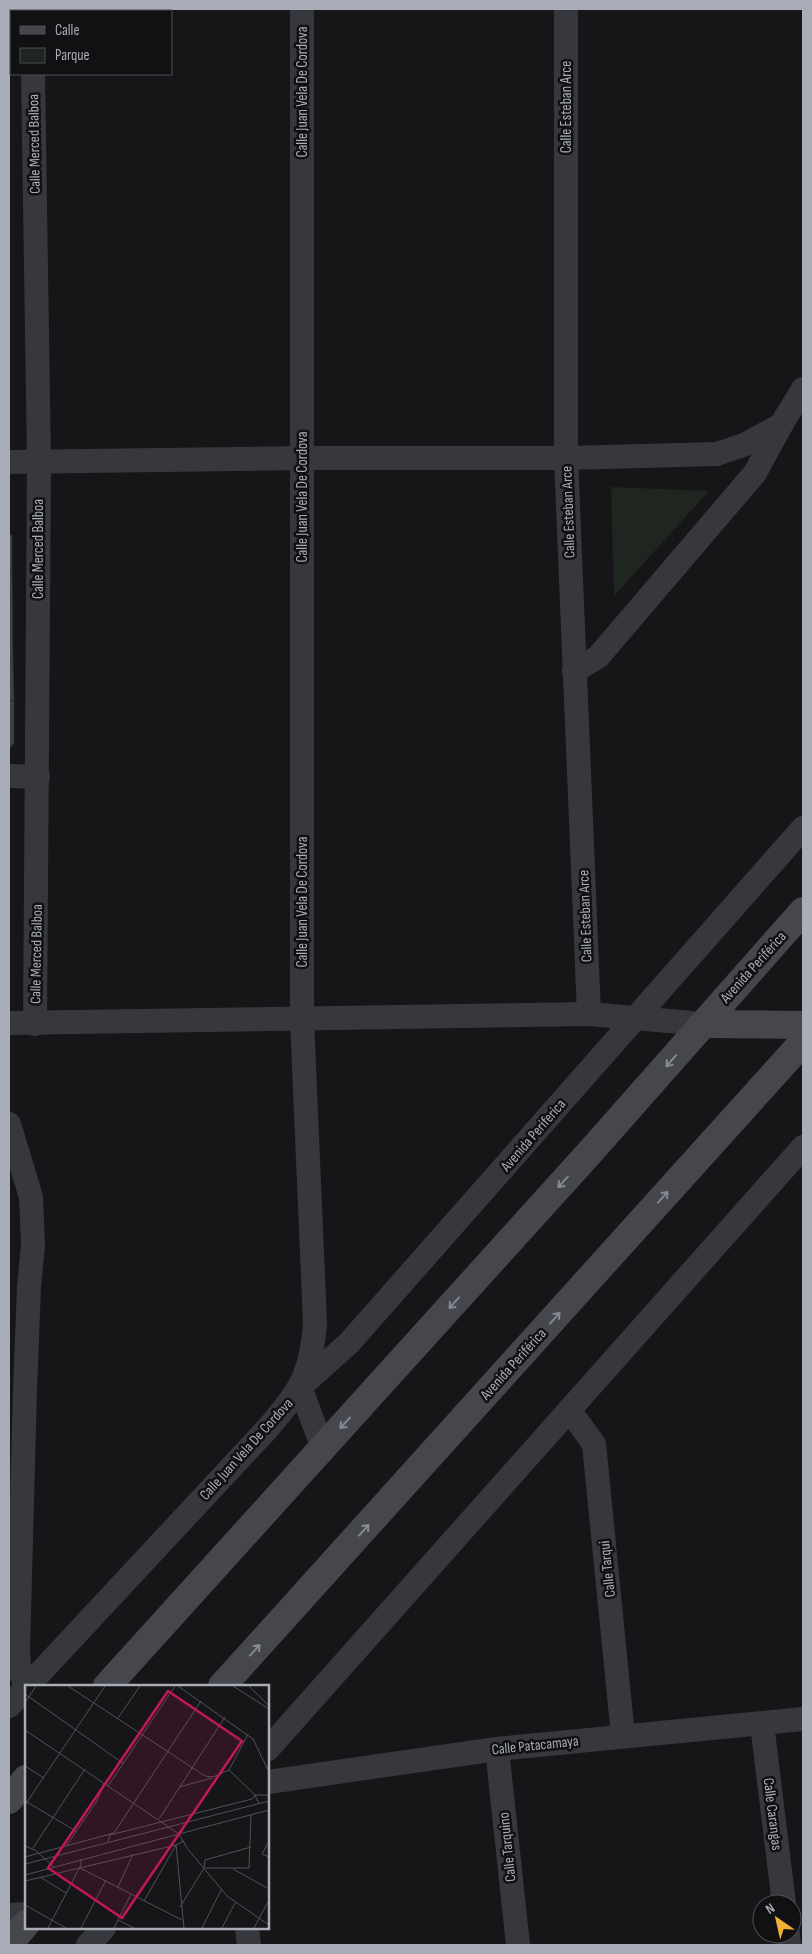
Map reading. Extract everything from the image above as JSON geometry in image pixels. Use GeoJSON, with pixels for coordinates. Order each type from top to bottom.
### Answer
{"type":"FeatureCollection","features":[{"type":"Feature","properties":{"kind":"street","name":"Calle Juan Vela De Cordova"},"geometry":{"type":"LineString","coordinates":[[27,1685],[293,1399],[307,1375],[313,1350],[315,1323],[302,1019],[302,9]]}},
{"type":"Feature","properties":{"kind":"street","name":"Calle Esteban Arce"},"geometry":{"type":"LineString","coordinates":[[566,9],[566,458],[588,1014]]}},
{"type":"Feature","properties":{"kind":"street","name":"Calle Merced Balboa"},"geometry":{"type":"LineString","coordinates":[[33,75],[39,462],[35,1024]]}},
{"type":"Feature","properties":{"kind":"street"},"geometry":{"type":"LineString","coordinates":[[574,671],[598,657],[755,473],[803,389]]}},
{"type":"Feature","properties":{"kind":"street"},"geometry":{"type":"LineString","coordinates":[[9,462],[302,458],[566,458],[717,454],[746,444],[781,425]]}},
{"type":"Feature","properties":{"kind":"street"},"geometry":{"type":"LineString","coordinates":[[9,776],[38,777]]}},
{"type":"Feature","properties":{"kind":"street","name":"Avenida Periferica"},"geometry":{"type":"LineString","coordinates":[[300,1387],[349,1343],[803,828]]}},
{"type":"Feature","properties":{"kind":"street","name":"Avenida Periférica"},"geometry":{"type":"LineString","coordinates":[[108,1685],[592,1150],[803,910]]}},
{"type":"Feature","properties":{"kind":"street"},"geometry":{"type":"LineString","coordinates":[[9,1023],[588,1014],[703,1024],[803,1025]]}},
{"type":"Feature","properties":{"kind":"street","name":"Avenida Periférica"},"geometry":{"type":"LineString","coordinates":[[223,1685],[803,1042]]}},
{"type":"Feature","properties":{"kind":"street"},"geometry":{"type":"LineString","coordinates":[[9,1124],[31,1197],[33,1245],[14,1534],[19,1668],[26,1685]]}},
{"type":"Feature","properties":{"kind":"street"},"geometry":{"type":"LineString","coordinates":[[269,1748],[803,1147]]}},
{"type":"Feature","properties":{"kind":"street"},"geometry":{"type":"LineString","coordinates":[[300,1387],[322,1448]]}},
{"type":"Feature","properties":{"kind":"street","name":"Calle Tarqui"},"geometry":{"type":"LineString","coordinates":[[569,1410],[594,1444],[624,1736]]}},
{"type":"Feature","properties":{"kind":"street","name":"Calle Juan Vela De Cordova"},"geometry":{"type":"LineString","coordinates":[[9,1706],[25,1687]]}},
{"type":"Feature","properties":{"kind":"street","name":"Calle Patacamaya"},"geometry":{"type":"LineString","coordinates":[[269,1782],[497,1749],[803,1719]]}},
{"type":"Feature","properties":{"kind":"street","name":"Calle Carangas"},"geometry":{"type":"LineString","coordinates":[[762,1724],[783,1894]]}},
{"type":"Feature","properties":{"kind":"street","name":"Calle Tarquino"},"geometry":{"type":"LineString","coordinates":[[497,1749],[518,1945]]}},
{"type":"Feature","properties":{"kind":"street"},"geometry":{"type":"LineString","coordinates":[[9,1800],[25,1780]]}},
{"type":"Feature","properties":{"kind":"street"},"geometry":{"type":"LineString","coordinates":[[9,1915],[25,1914]]}},
{"type":"Feature","properties":{"kind":"street"},"geometry":{"type":"LineString","coordinates":[[9,1944],[25,1925]]}},
{"type":"Feature","properties":{"kind":"street"},"geometry":{"type":"LineString","coordinates":[[88,1945],[103,1929]]}},
{"type":"Feature","properties":{"kind":"street"},"geometry":{"type":"LineString","coordinates":[[247,1929],[248,1945]]}},
{"type":"Feature","properties":{"kind":"green space"},"geometry":{"type":"Polygon","coordinates":[[[611,487],[709,491],[614,596],[611,487]]]}},
{"type":"Feature","properties":{"kind":"building"},"geometry":{"type":"Polygon","coordinates":[[[9,535],[12,535],[12,569],[9,569],[9,535]]]}},
{"type":"Feature","properties":{"kind":"building"},"geometry":{"type":"Polygon","coordinates":[[[9,569],[12,569],[13,662],[9,662],[9,569]]]}},
{"type":"Feature","properties":{"kind":"building"},"geometry":{"type":"Polygon","coordinates":[[[9,662],[13,662],[14,701],[9,701],[9,662]]]}},
{"type":"Feature","properties":{"kind":"building"},"geometry":{"type":"Polygon","coordinates":[[[9,701],[14,701],[14,743],[9,749],[9,701]]]}}]}
